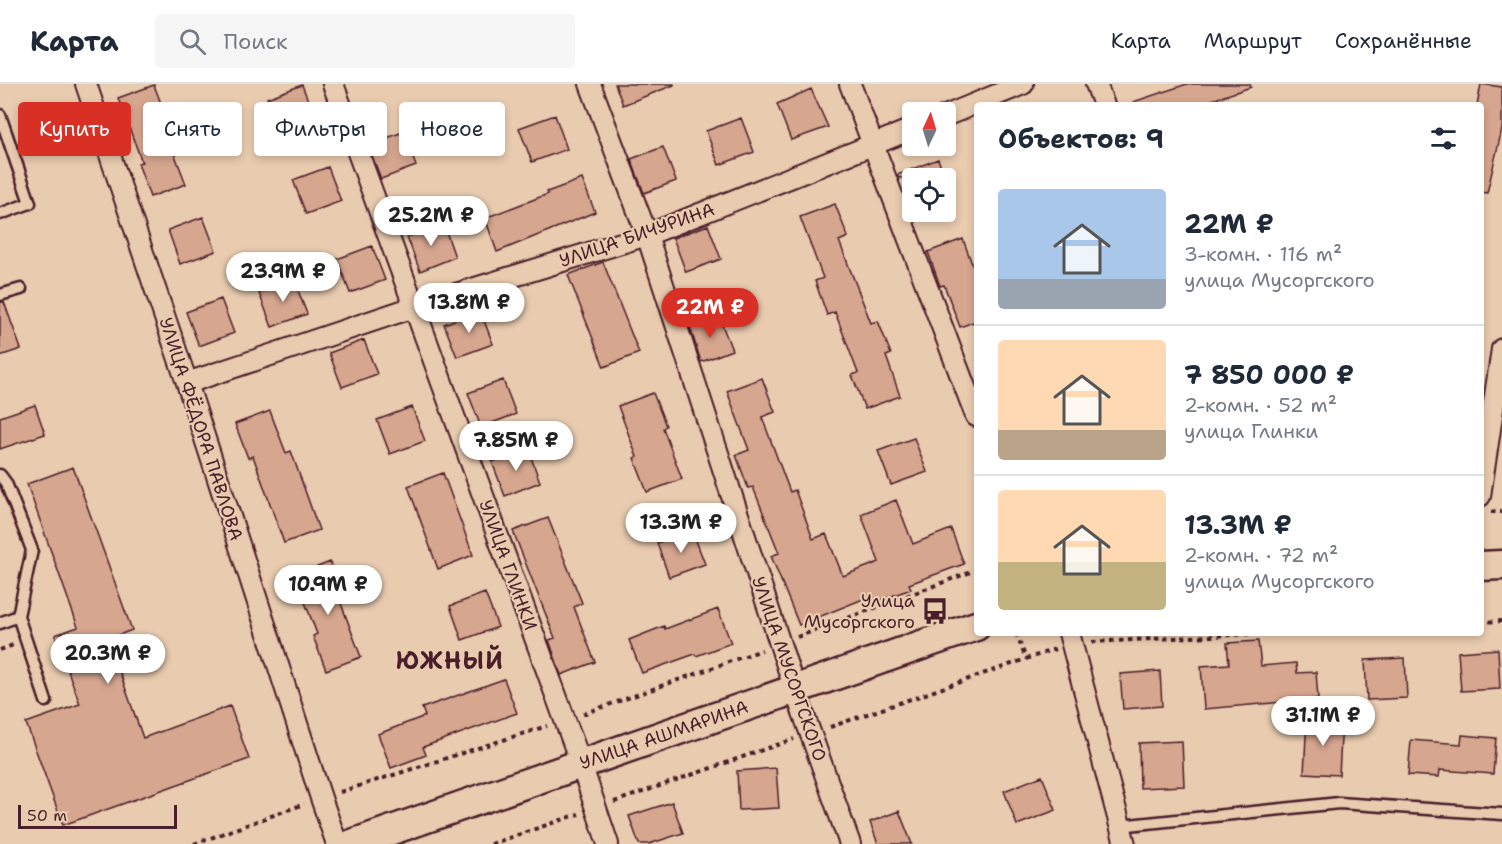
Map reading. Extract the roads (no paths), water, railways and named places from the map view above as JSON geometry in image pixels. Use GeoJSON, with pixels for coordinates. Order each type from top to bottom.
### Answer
{"type":"FeatureCollection","features":[{"type":"Feature","properties":{"kind":"street","name":"УЛИЦА ФЁДОРА ПАВЛОВА"},"geometry":{"type":"LineString","coordinates":[[86,84],[187,383],[321,798],[355,843]]}},
{"type":"Feature","properties":{"kind":"street","name":"УЛИЦА ГЛИНКИ"},"geometry":{"type":"LineString","coordinates":[[333,84],[581,764],[608,844]]}},
{"type":"Feature","properties":{"kind":"street","name":"УЛИЦА МУСОРГСКОГО"},"geometry":{"type":"LineString","coordinates":[[590,84],[647,235],[795,690],[850,844]]}},
{"type":"Feature","properties":{"kind":"street"},"geometry":{"type":"LineString","coordinates":[[850,84],[974,411]]}},
{"type":"Feature","properties":{"kind":"street"},"geometry":{"type":"LineString","coordinates":[[979,102],[1023,84]]}},
{"type":"Feature","properties":{"kind":"street"},"geometry":{"type":"LineString","coordinates":[[1096,84],[1103,102]]}},
{"type":"Feature","properties":{"kind":"street"},"geometry":{"type":"LineString","coordinates":[[956,111],[974,104]]}},
{"type":"Feature","properties":{"kind":"street","name":"УЛИЦА БИЧУРИНА"},"geometry":{"type":"LineString","coordinates":[[187,383],[414,307],[647,235],[902,133]]}},
{"type":"Feature","properties":{"kind":"street"},"geometry":{"type":"LineString","coordinates":[[1484,469],[1502,349]]}},
{"type":"Feature","properties":{"kind":"street"},"geometry":{"type":"LineString","coordinates":[[1484,566],[1502,565]]}},
{"type":"Feature","properties":{"kind":"street","name":"УЛИЦА АШМАРИНА"},"geometry":{"type":"LineString","coordinates":[[355,843],[974,627]]}},
{"type":"Feature","properties":{"kind":"street"},"geometry":{"type":"LineString","coordinates":[[1071,638],[1122,835]]}},
{"type":"Feature","properties":{"kind":"lane"},"geometry":{"type":"LineString","coordinates":[[0,115],[30,203],[0,214]]}},
{"type":"Feature","properties":{"kind":"lane"},"geometry":{"type":"LineString","coordinates":[[0,295],[21,289]]}},
{"type":"Feature","properties":{"kind":"lane"},"geometry":{"type":"LineString","coordinates":[[0,475],[6,483],[32,550],[18,616],[46,701]]}},
{"type":"Feature","properties":{"kind":"lane"},"geometry":{"type":"LineString","coordinates":[[0,623],[18,616]]}},
{"type":"Feature","properties":{"kind":"lane"},"geometry":{"type":"LineString","coordinates":[[1122,835],[1338,803],[1502,814]]}},
{"type":"Feature","properties":{"kind":"place","name":"Улица Мусоргского"},"geometry":{"type":"Point","coordinates":[935,611]}},
{"type":"Feature","properties":{"kind":"district","name":"ЮЖНЫЙ"},"geometry":{"type":"Point","coordinates":[450,661]}}]}
